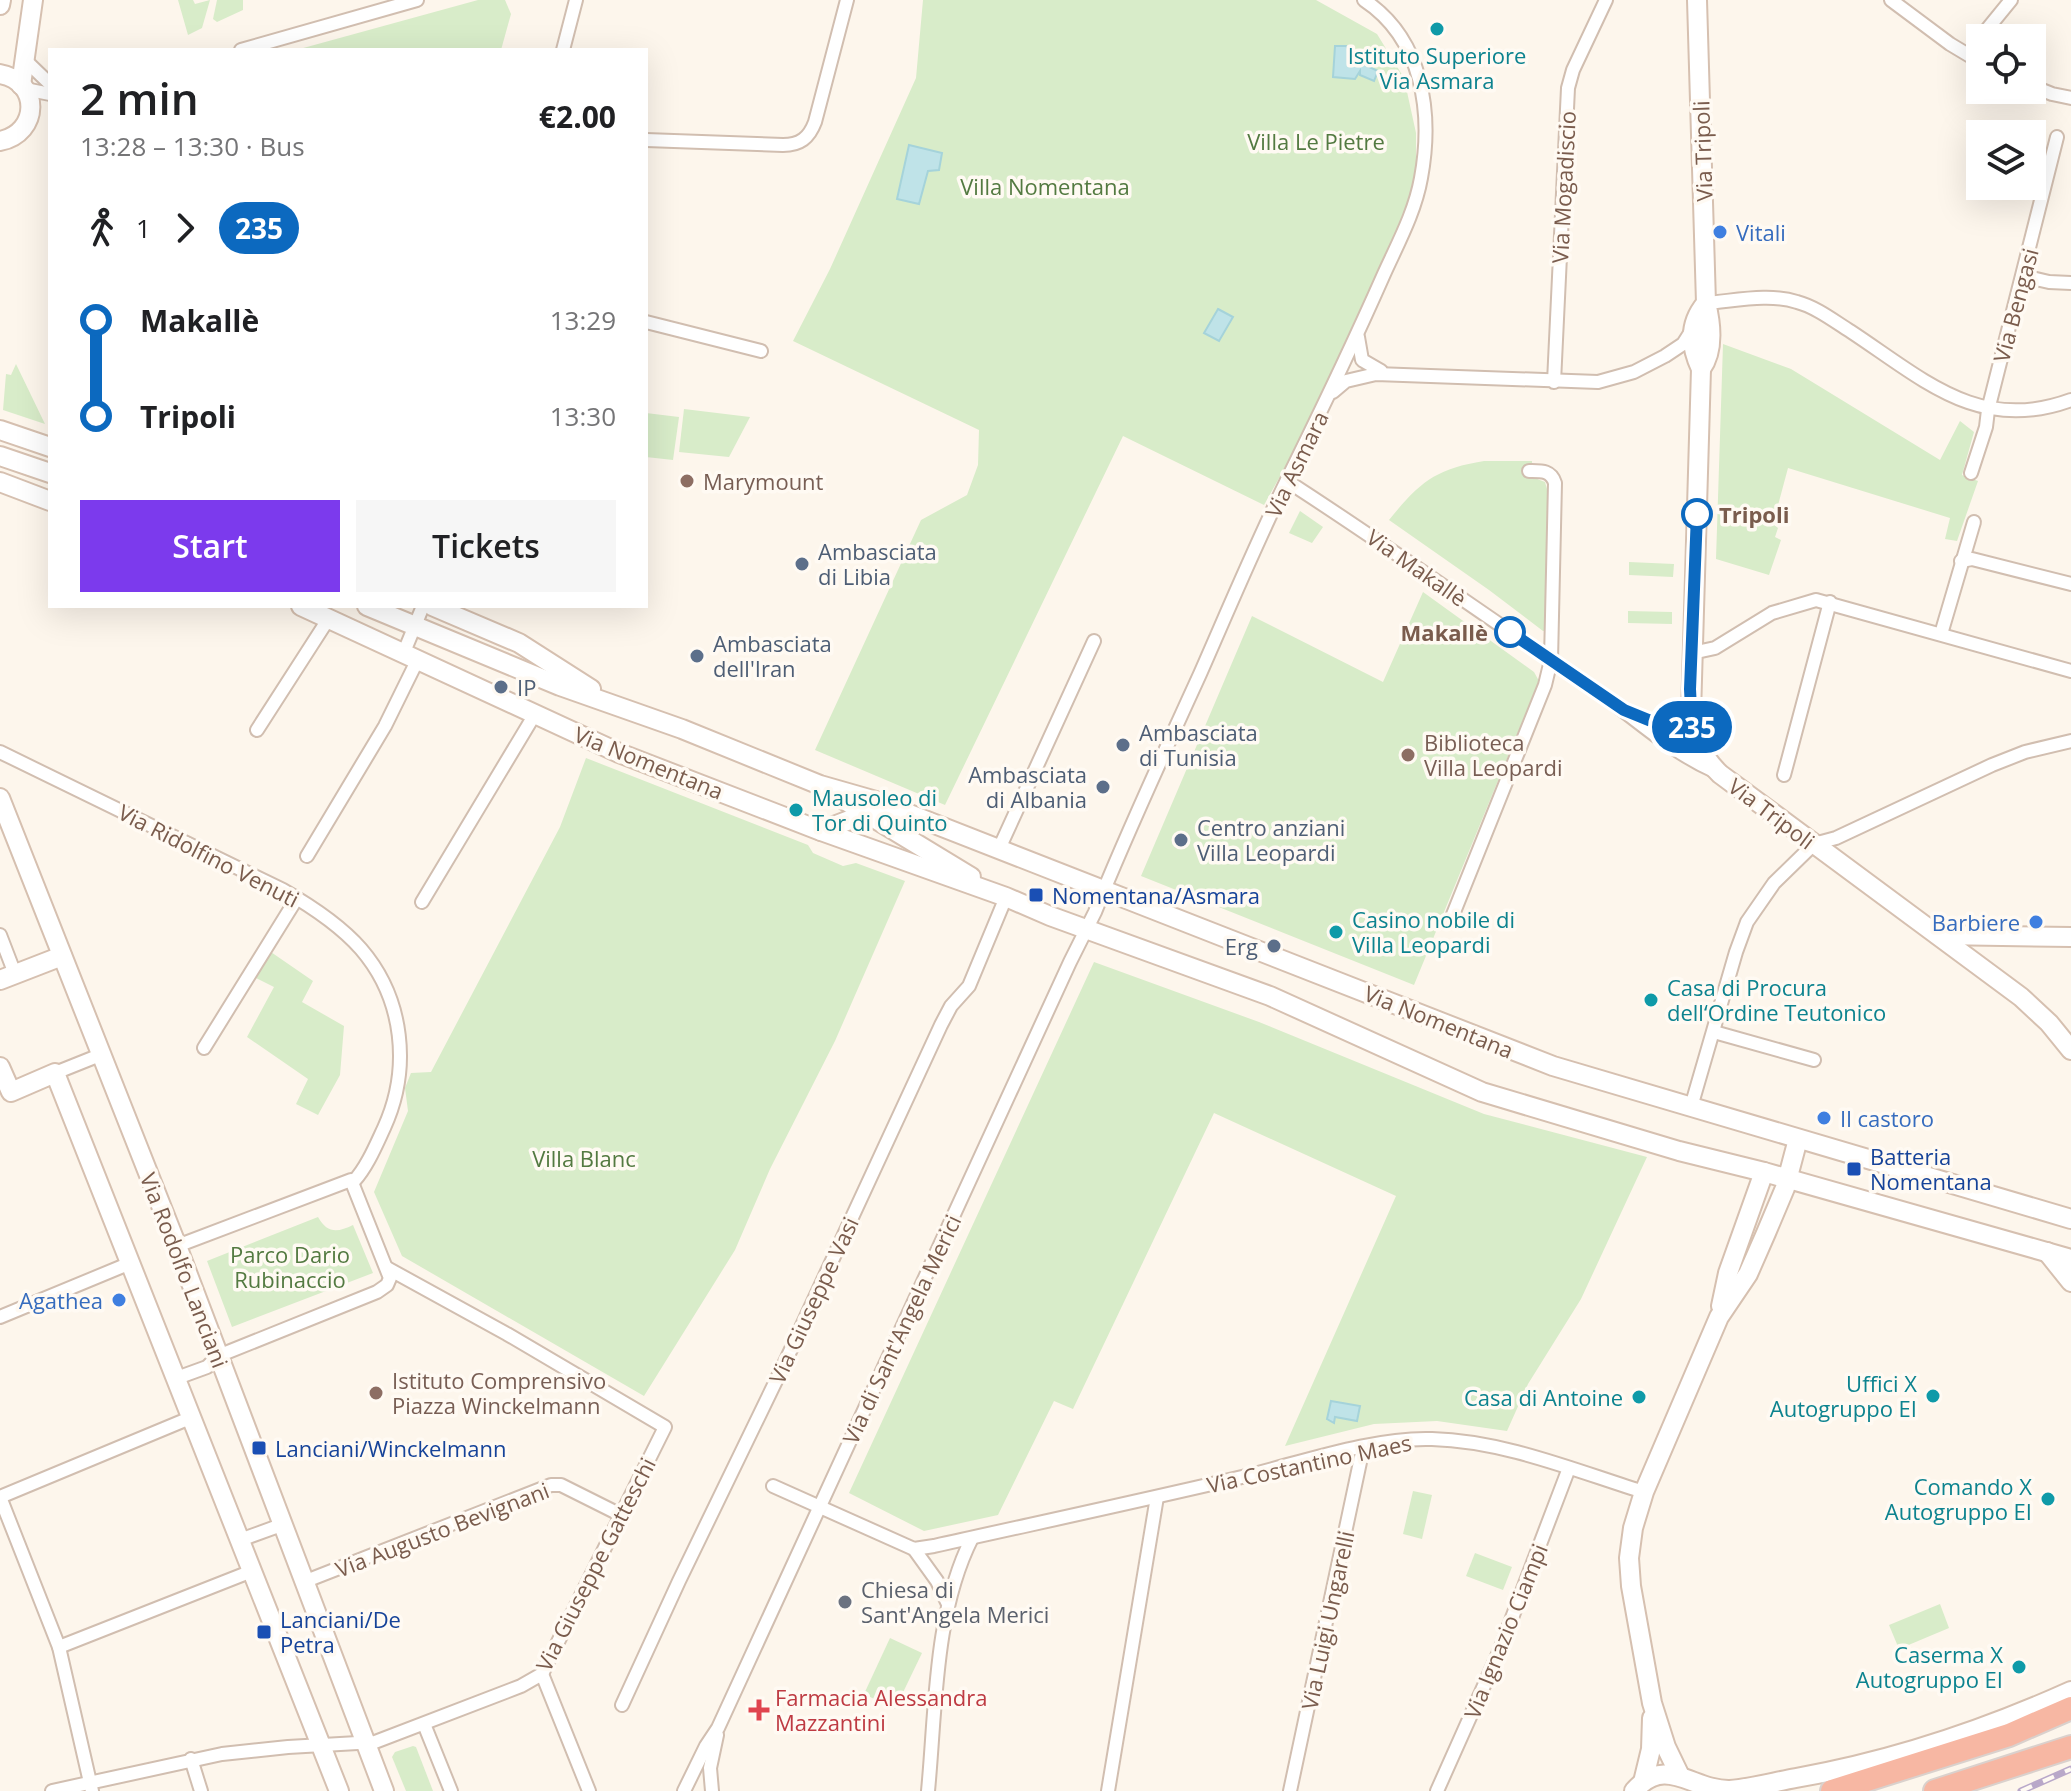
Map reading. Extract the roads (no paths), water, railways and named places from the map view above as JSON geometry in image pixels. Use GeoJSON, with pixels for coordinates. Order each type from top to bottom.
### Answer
{"type":"FeatureCollection","features":[{"type":"Feature","properties":{"kind":"highway"},"geometry":{"type":"LineString","coordinates":[[1832,1791],[2009,1735],[2071,1708]]}},
{"type":"Feature","properties":{"kind":"highway"},"geometry":{"type":"LineString","coordinates":[[1860,1791],[1941,1772],[2071,1725]]}},
{"type":"Feature","properties":{"kind":"highway"},"geometry":{"type":"LineString","coordinates":[[1935,1791],[2064,1751]]}},
{"type":"Feature","properties":{"kind":"highway"},"geometry":{"type":"LineString","coordinates":[[1980,1791],[2025,1773],[2064,1751]]}},
{"type":"Feature","properties":{"kind":"street"},"geometry":{"type":"LineString","coordinates":[[0,141],[16,136],[26,125],[31,110],[23,87],[33,0]]}},
{"type":"Feature","properties":{"kind":"street"},"geometry":{"type":"LineString","coordinates":[[248,48],[417,0]]}},
{"type":"Feature","properties":{"kind":"street"},"geometry":{"type":"LineString","coordinates":[[564,48],[576,0]]}},
{"type":"Feature","properties":{"kind":"street"},"geometry":{"type":"LineString","coordinates":[[648,140],[794,145],[804,140],[815,122],[847,0]]}},
{"type":"Feature","properties":{"kind":"street","name":"Via Asmara"},"geometry":{"type":"LineString","coordinates":[[1087,930],[1415,202],[1422,176],[1425,140],[1422,96],[1411,52],[1393,24],[1364,0]]}},
{"type":"Feature","properties":{"kind":"street","name":"Via Mogadiscio"},"geometry":{"type":"LineString","coordinates":[[1554,382],[1568,88],[1573,70],[1606,0]]}},
{"type":"Feature","properties":{"kind":"street","name":"Via Tripoli"},"geometry":{"type":"LineString","coordinates":[[1697,0],[1706,303],[1710,340],[1706,361],[1701,369]]}},
{"type":"Feature","properties":{"kind":"street"},"geometry":{"type":"LineString","coordinates":[[1891,0],[1966,54]]}},
{"type":"Feature","properties":{"kind":"street"},"geometry":{"type":"LineString","coordinates":[[1991,24],[2011,0]]}},
{"type":"Feature","properties":{"kind":"street"},"geometry":{"type":"LineString","coordinates":[[24,59],[48,82]]}},
{"type":"Feature","properties":{"kind":"street"},"geometry":{"type":"LineString","coordinates":[[0,74],[23,87],[48,93]]}},
{"type":"Feature","properties":{"kind":"street"},"geometry":{"type":"LineString","coordinates":[[2046,92],[2071,98]]}},
{"type":"Feature","properties":{"kind":"street","name":"Via Bengasi"},"geometry":{"type":"LineString","coordinates":[[1971,473],[1986,427],[2057,137]]}},
{"type":"Feature","properties":{"kind":"street"},"geometry":{"type":"LineString","coordinates":[[2023,276],[2071,283]]}},
{"type":"Feature","properties":{"kind":"street"},"geometry":{"type":"LineString","coordinates":[[1706,303],[1779,299],[1803,304],[1939,388],[1988,410],[2017,412],[2071,400]]}},
{"type":"Feature","properties":{"kind":"street","name":"Via Tripoli"},"geometry":{"type":"LineString","coordinates":[[1706,303],[1698,315],[1692,344],[1701,369],[1692,728],[1705,757],[1720,774],[2031,1005],[2071,1050]]}},
{"type":"Feature","properties":{"kind":"street"},"geometry":{"type":"LineString","coordinates":[[648,323],[761,351]]}},
{"type":"Feature","properties":{"kind":"street"},"geometry":{"type":"LineString","coordinates":[[1328,398],[1341,384],[1351,379],[1390,374],[1554,382],[1614,380],[1665,356],[1683,344],[1694,327]]}},
{"type":"Feature","properties":{"kind":"street"},"geometry":{"type":"LineString","coordinates":[[1359,330],[1358,347],[1362,360],[1390,374]]}},
{"type":"Feature","properties":{"kind":"street"},"geometry":{"type":"LineString","coordinates":[[1665,356],[1683,356],[1701,369]]}},
{"type":"Feature","properties":{"kind":"street"},"geometry":{"type":"LineString","coordinates":[[0,430],[48,446]]}},
{"type":"Feature","properties":{"kind":"street"},"geometry":{"type":"LineString","coordinates":[[0,456],[48,472]]}},
{"type":"Feature","properties":{"kind":"street"},"geometry":{"type":"LineString","coordinates":[[1452,917],[1545,685],[1551,660],[1555,483],[1545,471],[1529,471]]}},
{"type":"Feature","properties":{"kind":"street","name":"Via Makallè"},"geometry":{"type":"LineString","coordinates":[[1287,481],[1383,543],[1624,710],[1671,748],[1720,774]]}},
{"type":"Feature","properties":{"kind":"street"},"geometry":{"type":"LineString","coordinates":[[0,482],[48,500]]}},
{"type":"Feature","properties":{"kind":"street"},"geometry":{"type":"LineString","coordinates":[[1941,634],[1974,522]]}},
{"type":"Feature","properties":{"kind":"street"},"geometry":{"type":"LineString","coordinates":[[1961,561],[1972,559],[2071,584]]}},
{"type":"Feature","properties":{"kind":"street"},"geometry":{"type":"LineString","coordinates":[[1692,653],[1715,648],[1757,620],[1812,600],[1830,602],[2071,671]]}},
{"type":"Feature","properties":{"kind":"street"},"geometry":{"type":"LineString","coordinates":[[1784,775],[1830,602]]}},
{"type":"Feature","properties":{"kind":"street","name":"Via Nomentana"},"geometry":{"type":"LineString","coordinates":[[306,608],[632,758],[1270,996],[1482,1092],[1679,1151],[2071,1259]]}},
{"type":"Feature","properties":{"kind":"street","name":"Via Nomentana"},"geometry":{"type":"LineString","coordinates":[[372,608],[820,785],[876,801],[1553,1066],[2071,1219]]}},
{"type":"Feature","properties":{"kind":"street"},"geometry":{"type":"LineString","coordinates":[[307,856],[385,726],[411,656],[415,627],[422,608]]}},
{"type":"Feature","properties":{"kind":"street","name":"Via Nomentana"},"geometry":{"type":"LineString","coordinates":[[437,608],[519,643],[620,707]]}},
{"type":"Feature","properties":{"kind":"street"},"geometry":{"type":"LineString","coordinates":[[452,614],[441,637],[460,679]]}},
{"type":"Feature","properties":{"kind":"street"},"geometry":{"type":"LineString","coordinates":[[257,730],[329,618]]}},
{"type":"Feature","properties":{"kind":"street"},"geometry":{"type":"LineString","coordinates":[[998,851],[1094,641]]}},
{"type":"Feature","properties":{"kind":"street","name":"Via Makallè"},"geometry":{"type":"LineString","coordinates":[[1624,710],[1673,730],[1692,728]]}},
{"type":"Feature","properties":{"kind":"street"},"geometry":{"type":"LineString","coordinates":[[422,902],[535,714]]}},
{"type":"Feature","properties":{"kind":"street"},"geometry":{"type":"LineString","coordinates":[[1691,1107],[1747,922],[1774,883],[1814,844],[1836,838],[1992,765],[2025,752],[2071,741]]}},
{"type":"Feature","properties":{"kind":"street","name":"Via Ridolfino Venuti"},"geometry":{"type":"LineString","coordinates":[[0,752],[297,898],[360,948],[383,983],[396,1018],[401,1060],[396,1095],[380,1136],[354,1181]]}},
{"type":"Feature","properties":{"kind":"street","name":"Via Nomentana"},"geometry":{"type":"LineString","coordinates":[[820,785],[1006,897]]}},
{"type":"Feature","properties":{"kind":"street","name":"Via Rodolfo Lanciani"},"geometry":{"type":"LineString","coordinates":[[0,798],[177,1246],[384,1791]]}},
{"type":"Feature","properties":{"kind":"street"},"geometry":{"type":"LineString","coordinates":[[821,831],[865,814]]}},
{"type":"Feature","properties":{"kind":"street"},"geometry":{"type":"LineString","coordinates":[[1843,865],[1842,844],[1860,826]]}},
{"type":"Feature","properties":{"kind":"street"},"geometry":{"type":"LineString","coordinates":[[919,847],[939,875]]}},
{"type":"Feature","properties":{"kind":"street","name":"Via Giuseppe Vasi"},"geometry":{"type":"LineString","coordinates":[[622,1705],[941,1025],[951,1006],[969,986],[1006,897]]}},
{"type":"Feature","properties":{"kind":"street"},"geometry":{"type":"LineString","coordinates":[[204,1048],[297,898]]}},
{"type":"Feature","properties":{"kind":"street","name":"Via di Sant'Angela Merici"},"geometry":{"type":"LineString","coordinates":[[684,1791],[718,1728],[1087,930]]}},
{"type":"Feature","properties":{"kind":"street"},"geometry":{"type":"LineString","coordinates":[[0,935],[8,977],[62,956]]}},
{"type":"Feature","properties":{"kind":"street"},"geometry":{"type":"LineString","coordinates":[[1938,935],[2071,937]]}},
{"type":"Feature","properties":{"kind":"street"},"geometry":{"type":"LineString","coordinates":[[1974,962],[1988,945],[2003,936]]}},
{"type":"Feature","properties":{"kind":"street"},"geometry":{"type":"LineString","coordinates":[[1714,1032],[1814,1060]]}},
{"type":"Feature","properties":{"kind":"street"},"geometry":{"type":"LineString","coordinates":[[0,1067],[5,1095],[100,1055]]}},
{"type":"Feature","properties":{"kind":"street"},"geometry":{"type":"LineString","coordinates":[[55,1073],[339,1791]]}},
{"type":"Feature","properties":{"kind":"street"},"geometry":{"type":"LineString","coordinates":[[1689,1782],[1666,1747],[1652,1703],[1629,1566],[1633,1528],[1644,1492],[1719,1317],[1748,1274],[1766,1233],[1788,1179],[1798,1139]]}},
{"type":"Feature","properties":{"kind":"street"},"geometry":{"type":"LineString","coordinates":[[1719,1317],[1728,1273],[1764,1172]]}},
{"type":"Feature","properties":{"kind":"street"},"geometry":{"type":"LineString","coordinates":[[174,1379],[207,1367],[218,1356],[383,1288],[390,1282],[354,1181],[345,1180],[177,1246]]}},
{"type":"Feature","properties":{"kind":"street"},"geometry":{"type":"LineString","coordinates":[[1747,1223],[1759,1226],[1766,1233]]}},
{"type":"Feature","properties":{"kind":"street"},"geometry":{"type":"LineString","coordinates":[[2047,1252],[2071,1282]]}},
{"type":"Feature","properties":{"kind":"street"},"geometry":{"type":"LineString","coordinates":[[0,1317],[128,1264]]}},
{"type":"Feature","properties":{"kind":"street","name":"Via Giuseppe Gatteschi"},"geometry":{"type":"LineString","coordinates":[[52,1791],[91,1786],[191,1759],[319,1745],[367,1744],[528,1683],[542,1674],[665,1427],[387,1268]]}},
{"type":"Feature","properties":{"kind":"street"},"geometry":{"type":"LineString","coordinates":[[91,1786],[59,1647],[0,1497],[190,1418]]}},
{"type":"Feature","properties":{"kind":"street","name":"Via Costantino Maes"},"geometry":{"type":"LineString","coordinates":[[914,1549],[1396,1441],[1442,1439],[1502,1449],[1644,1492]]}},
{"type":"Feature","properties":{"kind":"street","name":"Via Luigi Ungarelli"},"geometry":{"type":"LineString","coordinates":[[1290,1791],[1363,1448]]}},
{"type":"Feature","properties":{"kind":"street","name":"Via Ignazio Ciampi"},"geometry":{"type":"LineString","coordinates":[[1437,1791],[1499,1652],[1569,1468]]}},
{"type":"Feature","properties":{"kind":"street","name":"Via Augusto Bevignani"},"geometry":{"type":"LineString","coordinates":[[306,1581],[551,1485],[561,1485],[621,1515]]}},
{"type":"Feature","properties":{"kind":"street"},"geometry":{"type":"LineString","coordinates":[[773,1486],[914,1549],[937,1581],[947,1602]]}},
{"type":"Feature","properties":{"kind":"street"},"geometry":{"type":"LineString","coordinates":[[1108,1791],[1157,1497]]}},
{"type":"Feature","properties":{"kind":"street"},"geometry":{"type":"LineString","coordinates":[[240,1540],[284,1524]]}},
{"type":"Feature","properties":{"kind":"street"},"geometry":{"type":"LineString","coordinates":[[928,1791],[947,1602],[957,1569],[972,1538]]}},
{"type":"Feature","properties":{"kind":"street"},"geometry":{"type":"LineString","coordinates":[[59,1647],[252,1571]]}},
{"type":"Feature","properties":{"kind":"street"},"geometry":{"type":"LineString","coordinates":[[542,1674],[589,1791]]}},
{"type":"Feature","properties":{"kind":"street"},"geometry":{"type":"LineString","coordinates":[[1638,1787],[1665,1775],[1711,1790],[1730,1790],[1862,1765],[1962,1736],[2071,1691]]}},
{"type":"Feature","properties":{"kind":"street"},"geometry":{"type":"LineString","coordinates":[[1638,1787],[1651,1749],[1652,1703]]}},
{"type":"Feature","properties":{"kind":"street"},"geometry":{"type":"LineString","coordinates":[[424,1724],[451,1791]]}},
{"type":"Feature","properties":{"kind":"street","name":"Via di Sant'Angela Merici"},"geometry":{"type":"LineString","coordinates":[[712,1791],[710,1768],[718,1728]]}},
{"type":"Feature","properties":{"kind":"street"},"geometry":{"type":"LineString","coordinates":[[191,1759],[201,1791]]}},
{"type":"Feature","properties":{"kind":"water"},"geometry":{"type":"Polygon","coordinates":[[[1335,46],[1346,46],[1356,61],[1378,71],[1374,81],[1360,75],[1360,71],[1355,79],[1333,77],[1335,46]]]}},
{"type":"Feature","properties":{"kind":"water"},"geometry":{"type":"Polygon","coordinates":[[[909,145],[942,153],[939,170],[928,171],[919,204],[897,199],[909,145]]]}},
{"type":"Feature","properties":{"kind":"water"},"geometry":{"type":"Polygon","coordinates":[[[1218,309],[1233,317],[1219,341],[1204,333],[1218,309]]]}},
{"type":"Feature","properties":{"kind":"water"},"geometry":{"type":"Polygon","coordinates":[[[1331,1401],[1360,1406],[1357,1421],[1335,1417],[1334,1423],[1327,1419],[1331,1401]]]}},
{"type":"Feature","properties":{"kind":"railway"},"geometry":{"type":"LineString","coordinates":[[2021,1791],[2071,1769]]}},
{"type":"Feature","properties":{"kind":"place","name":"Istituto Superiore Via Asmara"},"geometry":{"type":"Point","coordinates":[1437,29]}},
{"type":"Feature","properties":{"kind":"place","name":"Vitali"},"geometry":{"type":"Point","coordinates":[1720,232]}},
{"type":"Feature","properties":{"kind":"place","name":"Marymount"},"geometry":{"type":"Point","coordinates":[687,481]}},
{"type":"Feature","properties":{"kind":"place","name":"Tripoli"},"geometry":{"type":"Point","coordinates":[1697,514]}},
{"type":"Feature","properties":{"kind":"place","name":"Ambasciata di Libia"},"geometry":{"type":"Point","coordinates":[802,564]}},
{"type":"Feature","properties":{"kind":"place","name":"Makallè"},"geometry":{"type":"Point","coordinates":[1510,632]}},
{"type":"Feature","properties":{"kind":"place","name":"Ambasciata dell'Iran"},"geometry":{"type":"Point","coordinates":[697,656]}},
{"type":"Feature","properties":{"kind":"place","name":"IP"},"geometry":{"type":"Point","coordinates":[501,687]}},
{"type":"Feature","properties":{"kind":"place","name":"Ambasciata di Tunisia"},"geometry":{"type":"Point","coordinates":[1123,745]}},
{"type":"Feature","properties":{"kind":"place","name":"Biblioteca Villa Leopardi"},"geometry":{"type":"Point","coordinates":[1408,755]}},
{"type":"Feature","properties":{"kind":"place","name":"Ambasciata di Albania"},"geometry":{"type":"Point","coordinates":[1103,787]}},
{"type":"Feature","properties":{"kind":"place","name":"Mausoleo di Tor di Quinto"},"geometry":{"type":"Point","coordinates":[796,810]}},
{"type":"Feature","properties":{"kind":"place","name":"Centro anziani Villa Leopardi"},"geometry":{"type":"Point","coordinates":[1181,840]}},
{"type":"Feature","properties":{"kind":"place","name":"Nomentana/Asmara"},"geometry":{"type":"Point","coordinates":[1036,895]}},
{"type":"Feature","properties":{"kind":"place","name":"Barbiere"},"geometry":{"type":"Point","coordinates":[2036,922]}},
{"type":"Feature","properties":{"kind":"place","name":"Casino nobile di Villa Leopardi"},"geometry":{"type":"Point","coordinates":[1336,932]}},
{"type":"Feature","properties":{"kind":"place","name":"Erg"},"geometry":{"type":"Point","coordinates":[1274,946]}},
{"type":"Feature","properties":{"kind":"place","name":"Casa di Procura dell‘Ordine Teutonico"},"geometry":{"type":"Point","coordinates":[1651,1000]}},
{"type":"Feature","properties":{"kind":"place","name":"Il castoro"},"geometry":{"type":"Point","coordinates":[1824,1118]}},
{"type":"Feature","properties":{"kind":"place","name":"Batteria Nomentana"},"geometry":{"type":"Point","coordinates":[1854,1169]}},
{"type":"Feature","properties":{"kind":"place","name":"Agathea"},"geometry":{"type":"Point","coordinates":[119,1300]}},
{"type":"Feature","properties":{"kind":"place","name":"Istituto Comprensivo Piazza Winckelmann"},"geometry":{"type":"Point","coordinates":[376,1393]}},
{"type":"Feature","properties":{"kind":"place","name":"Uffici X Autogruppo EI"},"geometry":{"type":"Point","coordinates":[1933,1396]}},
{"type":"Feature","properties":{"kind":"place","name":"Casa di Antoine"},"geometry":{"type":"Point","coordinates":[1639,1397]}},
{"type":"Feature","properties":{"kind":"place","name":"Lanciani/Winckelmann"},"geometry":{"type":"Point","coordinates":[259,1448]}},
{"type":"Feature","properties":{"kind":"place","name":"Comando X Autogruppo EI"},"geometry":{"type":"Point","coordinates":[2048,1499]}},
{"type":"Feature","properties":{"kind":"place","name":"Chiesa di Sant'Angela Merici"},"geometry":{"type":"Point","coordinates":[845,1602]}},
{"type":"Feature","properties":{"kind":"place","name":"Lanciani/De Petra"},"geometry":{"type":"Point","coordinates":[264,1632]}},
{"type":"Feature","properties":{"kind":"place","name":"Caserma X Autogruppo EI"},"geometry":{"type":"Point","coordinates":[2019,1667]}},
{"type":"Feature","properties":{"kind":"place","name":"Farmacia Alessandra Mazzantini"},"geometry":{"type":"Point","coordinates":[759,1710]}},
{"type":"Feature","properties":{"kind":"park label","name":"Villa Le Pietre"},"geometry":{"type":"Point","coordinates":[1316,141]}},
{"type":"Feature","properties":{"kind":"park label","name":"Villa Nomentana"},"geometry":{"type":"Point","coordinates":[1045,186]}},
{"type":"Feature","properties":{"kind":"park label","name":"Villa Blanc"},"geometry":{"type":"Point","coordinates":[584,1158]}},
{"type":"Feature","properties":{"kind":"park label","name":"Parco Dario Rubinaccio"},"geometry":{"type":"Point","coordinates":[290,1266]}}]}
